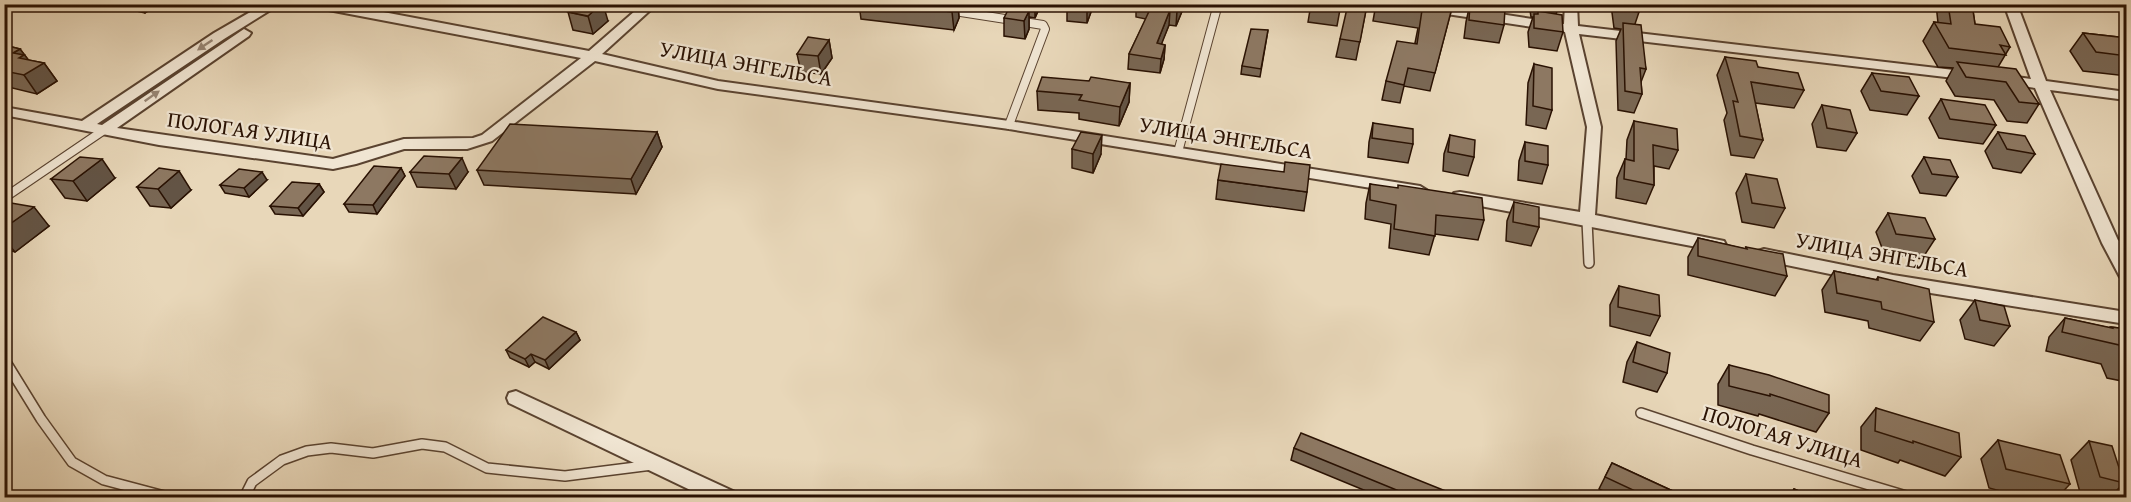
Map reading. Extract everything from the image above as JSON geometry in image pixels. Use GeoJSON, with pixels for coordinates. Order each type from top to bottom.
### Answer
{"type":"FeatureCollection","features":[{"type":"Feature","properties":{"kind":"street"},"geometry":{"type":"LineString","coordinates":[[86,125],[219,36],[276,4]]}},
{"type":"Feature","properties":{"kind":"street"},"geometry":{"type":"LineString","coordinates":[[104,130],[260,22],[276,4]]}},
{"type":"Feature","properties":{"kind":"street","name":"УЛИЦА ЭНГЕЛЬСА"},"geometry":{"type":"LineString","coordinates":[[318,4],[592,56],[718,85],[1009,125],[1441,194],[1587,219],[1728,248]]}},
{"type":"Feature","properties":{"kind":"street"},"geometry":{"type":"LineString","coordinates":[[592,56],[651,4]]}},
{"type":"Feature","properties":{"kind":"street"},"geometry":{"type":"LineString","coordinates":[[1407,4],[1571,29],[2127,96]]}},
{"type":"Feature","properties":{"kind":"street"},"geometry":{"type":"LineString","coordinates":[[1571,4],[1571,29],[1594,127],[1587,219]]}},
{"type":"Feature","properties":{"kind":"street"},"geometry":{"type":"LineString","coordinates":[[2010,4],[2040,84],[2110,243],[2127,273]]}},
{"type":"Feature","properties":{"kind":"street","name":"ПОЛОГАЯ УЛИЦА"},"geometry":{"type":"LineString","coordinates":[[4,111],[104,130],[333,164],[354,161],[405,144],[462,146],[475,144],[488,138],[592,56]]}},
{"type":"Feature","properties":{"kind":"street","name":"УЛИЦА ЭНГЕЛЬСА"},"geometry":{"type":"LineString","coordinates":[[1752,252],[1893,281],[2127,318]]}},
{"type":"Feature","properties":{"kind":"street"},"geometry":{"type":"LineString","coordinates":[[516,398],[728,498]]}},
{"type":"Feature","properties":{"kind":"lane"},"geometry":{"type":"LineString","coordinates":[[1178,152],[1218,4]]}},
{"type":"Feature","properties":{"kind":"lane"},"geometry":{"type":"LineString","coordinates":[[945,9],[1043,25],[1046,29],[1009,125]]}},
{"type":"Feature","properties":{"kind":"lane"},"geometry":{"type":"LineString","coordinates":[[4,198],[104,130]]}},
{"type":"Feature","properties":{"kind":"lane"},"geometry":{"type":"LineString","coordinates":[[1587,219],[1588,262]]}},
{"type":"Feature","properties":{"kind":"lane"},"geometry":{"type":"LineString","coordinates":[[2110,243],[2127,247]]}},
{"type":"Feature","properties":{"kind":"lane"},"geometry":{"type":"LineString","coordinates":[[4,359],[41,419],[72,462],[104,480],[172,498]]}},
{"type":"Feature","properties":{"kind":"lane","name":"ПОЛОГАЯ УЛИЦА"},"geometry":{"type":"LineString","coordinates":[[1641,413],[1752,450],[1913,498]]}},
{"type":"Feature","properties":{"kind":"lane"},"geometry":{"type":"LineString","coordinates":[[244,498],[252,482],[282,460],[307,451],[331,448],[373,453],[422,444],[445,447],[487,468],[566,476],[658,465]]}},
{"type":"Feature","properties":{"kind":"building"},"geometry":{"type":"Polygon","coordinates":[[[577,4],[601,4],[588,16],[568,12],[577,4]]]}},
{"type":"Feature","properties":{"kind":"building"},"geometry":{"type":"Polygon","coordinates":[[[886,4],[956,4],[952,12],[886,4]]]}},
{"type":"Feature","properties":{"kind":"building"},"geometry":{"type":"Polygon","coordinates":[[[1148,4],[1180,4],[1177,11],[1170,10],[1157,43],[1165,45],[1161,59],[1129,54],[1152,5],[1148,4]]]}},
{"type":"Feature","properties":{"kind":"building"},"geometry":{"type":"Polygon","coordinates":[[[1312,4],[1341,4],[1340,8],[1312,4]]]}},
{"type":"Feature","properties":{"kind":"building"},"geometry":{"type":"Polygon","coordinates":[[[1348,4],[1367,5],[1360,42],[1340,39],[1348,4]]]}},
{"type":"Feature","properties":{"kind":"building"},"geometry":{"type":"Polygon","coordinates":[[[1387,4],[1453,4],[1435,73],[1408,68],[1404,85],[1386,81],[1397,41],[1417,44],[1422,10],[1387,4]]]}},
{"type":"Feature","properties":{"kind":"building"},"geometry":{"type":"Polygon","coordinates":[[[1470,4],[1505,9],[1504,25],[1469,20],[1470,4]]]}},
{"type":"Feature","properties":{"kind":"building"},"geometry":{"type":"Polygon","coordinates":[[[1620,4],[1638,4],[1639,12],[1621,10],[1620,4]]]}},
{"type":"Feature","properties":{"kind":"building"},"geometry":{"type":"Polygon","coordinates":[[[1948,4],[1972,4],[1975,24],[2000,27],[2010,47],[2000,45],[2006,55],[1949,48],[1934,22],[1951,24],[1948,4]]]}},
{"type":"Feature","properties":{"kind":"building"},"geometry":{"type":"Polygon","coordinates":[[[1009,8],[1029,11],[1024,21],[1004,18],[1009,8]]]}},
{"type":"Feature","properties":{"kind":"building"},"geometry":{"type":"Polygon","coordinates":[[[1538,11],[1562,15],[1563,32],[1534,28],[1534,14],[1538,14],[1538,11]]]}},
{"type":"Feature","properties":{"kind":"building"},"geometry":{"type":"Polygon","coordinates":[[[1623,23],[1641,25],[1646,69],[1640,68],[1642,94],[1625,91],[1623,23]]]}},
{"type":"Feature","properties":{"kind":"building"},"geometry":{"type":"Polygon","coordinates":[[[1251,29],[1268,30],[1261,69],[1242,66],[1251,29]]]}},
{"type":"Feature","properties":{"kind":"building"},"geometry":{"type":"Polygon","coordinates":[[[2083,33],[2127,38],[2127,56],[2096,52],[2083,33]]]}},
{"type":"Feature","properties":{"kind":"building"},"geometry":{"type":"Polygon","coordinates":[[[808,37],[829,40],[818,56],[797,54],[808,37]]]}},
{"type":"Feature","properties":{"kind":"building"},"geometry":{"type":"Polygon","coordinates":[[[4,45],[20,49],[13,53],[24,55],[19,58],[44,63],[24,75],[4,71],[4,45]]]}},
{"type":"Feature","properties":{"kind":"building"},"geometry":{"type":"Polygon","coordinates":[[[1725,57],[1756,61],[1758,67],[1798,73],[1804,90],[1751,82],[1763,140],[1740,136],[1733,101],[1738,102],[1725,57]]]}},
{"type":"Feature","properties":{"kind":"building"},"geometry":{"type":"Polygon","coordinates":[[[1957,62],[2016,69],[2039,104],[2019,102],[2006,82],[1966,77],[1957,62]]]}},
{"type":"Feature","properties":{"kind":"building"},"geometry":{"type":"Polygon","coordinates":[[[1534,64],[1552,68],[1552,110],[1533,106],[1534,64]]]}},
{"type":"Feature","properties":{"kind":"building"},"geometry":{"type":"Polygon","coordinates":[[[1872,73],[1909,77],[1919,96],[1881,91],[1872,73]]]}},
{"type":"Feature","properties":{"kind":"building"},"geometry":{"type":"Polygon","coordinates":[[[1042,77],[1089,81],[1091,77],[1130,83],[1120,107],[1079,100],[1082,95],[1037,91],[1042,77]]]}},
{"type":"Feature","properties":{"kind":"building"},"geometry":{"type":"Polygon","coordinates":[[[1941,99],[1985,105],[1996,125],[1950,119],[1941,99]]]}},
{"type":"Feature","properties":{"kind":"building"},"geometry":{"type":"Polygon","coordinates":[[[1822,105],[1850,110],[1857,133],[1827,128],[1822,105]]]}},
{"type":"Feature","properties":{"kind":"building"},"geometry":{"type":"Polygon","coordinates":[[[1634,121],[1677,129],[1678,150],[1653,145],[1654,185],[1624,179],[1625,159],[1634,161],[1634,121]]]}},
{"type":"Feature","properties":{"kind":"building"},"geometry":{"type":"Polygon","coordinates":[[[1373,123],[1413,129],[1413,144],[1372,138],[1373,123]]]}},
{"type":"Feature","properties":{"kind":"building"},"geometry":{"type":"Polygon","coordinates":[[[510,124],[657,132],[631,179],[477,170],[510,124]]]}},
{"type":"Feature","properties":{"kind":"building"},"geometry":{"type":"Polygon","coordinates":[[[1081,132],[1102,135],[1093,154],[1072,149],[1081,132]]]}},
{"type":"Feature","properties":{"kind":"building"},"geometry":{"type":"Polygon","coordinates":[[[1998,132],[2025,136],[2035,154],[2007,149],[1998,132]]]}},
{"type":"Feature","properties":{"kind":"building"},"geometry":{"type":"Polygon","coordinates":[[[1450,135],[1475,140],[1474,157],[1448,152],[1450,135]]]}},
{"type":"Feature","properties":{"kind":"building"},"geometry":{"type":"Polygon","coordinates":[[[1525,142],[1548,146],[1548,165],[1525,161],[1525,142]]]}},
{"type":"Feature","properties":{"kind":"building"},"geometry":{"type":"Polygon","coordinates":[[[424,156],[462,158],[449,174],[410,172],[424,156]]]}},
{"type":"Feature","properties":{"kind":"building"},"geometry":{"type":"Polygon","coordinates":[[[80,157],[102,159],[73,181],[51,179],[80,157]]]}},
{"type":"Feature","properties":{"kind":"building"},"geometry":{"type":"Polygon","coordinates":[[[1924,157],[1950,160],[1958,177],[1932,174],[1924,157]]]}},
{"type":"Feature","properties":{"kind":"building"},"geometry":{"type":"Polygon","coordinates":[[[1285,162],[1310,165],[1307,192],[1218,180],[1221,164],[1284,172],[1285,162]]]}},
{"type":"Feature","properties":{"kind":"building"},"geometry":{"type":"Polygon","coordinates":[[[374,166],[401,168],[373,205],[344,204],[374,166]]]}},
{"type":"Feature","properties":{"kind":"building"},"geometry":{"type":"Polygon","coordinates":[[[159,168],[179,171],[158,189],[137,187],[159,168]]]}},
{"type":"Feature","properties":{"kind":"building"},"geometry":{"type":"Polygon","coordinates":[[[239,169],[262,172],[244,188],[220,185],[239,169]]]}},
{"type":"Feature","properties":{"kind":"building"},"geometry":{"type":"Polygon","coordinates":[[[1746,174],[1777,179],[1785,208],[1752,203],[1746,174]]]}},
{"type":"Feature","properties":{"kind":"building"},"geometry":{"type":"Polygon","coordinates":[[[292,182],[319,184],[298,208],[270,206],[292,182]]]}},
{"type":"Feature","properties":{"kind":"building"},"geometry":{"type":"Polygon","coordinates":[[[1370,184],[1398,188],[1398,185],[1482,198],[1484,220],[1436,215],[1435,236],[1394,229],[1396,205],[1370,200],[1370,184]]]}},
{"type":"Feature","properties":{"kind":"building"},"geometry":{"type":"Polygon","coordinates":[[[1514,202],[1539,207],[1539,227],[1513,222],[1514,202]]]}},
{"type":"Feature","properties":{"kind":"building"},"geometry":{"type":"Polygon","coordinates":[[[11,203],[34,207],[4,228],[4,207],[11,203]]]}},
{"type":"Feature","properties":{"kind":"building"},"geometry":{"type":"Polygon","coordinates":[[[1888,213],[1925,218],[1935,239],[1896,234],[1888,213]]]}},
{"type":"Feature","properties":{"kind":"building"},"geometry":{"type":"Polygon","coordinates":[[[1698,238],[1783,254],[1787,276],[1698,256],[1698,238]]]}},
{"type":"Feature","properties":{"kind":"building"},"geometry":{"type":"Polygon","coordinates":[[[1834,271],[1878,280],[1878,277],[1929,289],[1934,322],[1882,309],[1881,302],[1837,293],[1834,271]]]}},
{"type":"Feature","properties":{"kind":"building"},"geometry":{"type":"Polygon","coordinates":[[[1619,286],[1659,295],[1660,316],[1618,307],[1619,286]]]}},
{"type":"Feature","properties":{"kind":"building"},"geometry":{"type":"Polygon","coordinates":[[[1975,300],[2004,306],[2010,326],[1980,320],[1975,300]]]}},
{"type":"Feature","properties":{"kind":"building"},"geometry":{"type":"Polygon","coordinates":[[[543,317],[576,332],[545,360],[531,354],[525,359],[506,350],[543,317]]]}},
{"type":"Feature","properties":{"kind":"building"},"geometry":{"type":"Polygon","coordinates":[[[2065,318],[2127,329],[2127,359],[2119,345],[2062,332],[2065,318]]]}},
{"type":"Feature","properties":{"kind":"building"},"geometry":{"type":"Polygon","coordinates":[[[1637,342],[1670,353],[1667,373],[1633,362],[1637,342]]]}},
{"type":"Feature","properties":{"kind":"building"},"geometry":{"type":"Polygon","coordinates":[[[1729,365],[1769,375],[1829,395],[1829,413],[1770,394],[1770,396],[1729,386],[1729,365]]]}},
{"type":"Feature","properties":{"kind":"building"},"geometry":{"type":"Polygon","coordinates":[[[1876,408],[1959,433],[1961,457],[1875,431],[1876,408]]]}},
{"type":"Feature","properties":{"kind":"building"},"geometry":{"type":"Polygon","coordinates":[[[1301,433],[1463,498],[1416,498],[1294,448],[1301,433]]]}},
{"type":"Feature","properties":{"kind":"building"},"geometry":{"type":"Polygon","coordinates":[[[1998,440],[2060,455],[2070,484],[2006,469],[1998,440]]]}},
{"type":"Feature","properties":{"kind":"building"},"geometry":{"type":"Polygon","coordinates":[[[2089,441],[2112,446],[2124,483],[2100,477],[2089,441]]]}},
{"type":"Feature","properties":{"kind":"building"},"geometry":{"type":"Polygon","coordinates":[[[1612,463],[1688,498],[1650,498],[1605,477],[1612,463]]]}},
{"type":"Feature","properties":{"kind":"building"},"geometry":{"type":"Polygon","coordinates":[[[1794,489],[1815,498],[1792,498],[1794,489]]]}}]}
